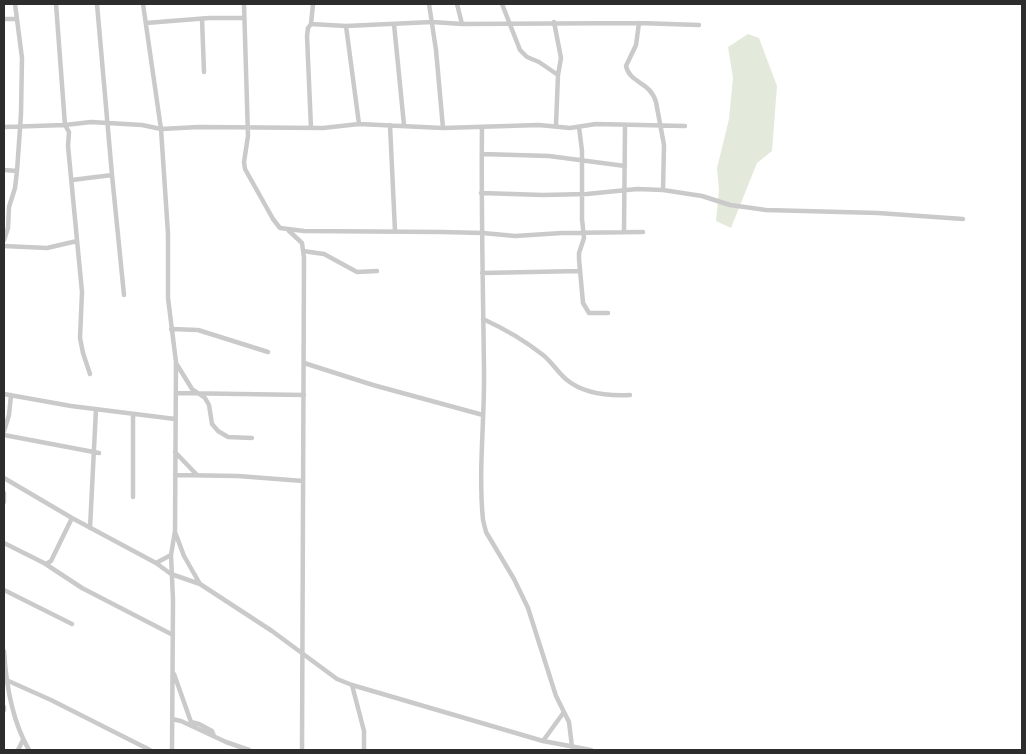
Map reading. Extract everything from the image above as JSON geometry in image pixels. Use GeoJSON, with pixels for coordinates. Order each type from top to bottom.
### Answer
{"type":"FeatureCollection","features":[{"type":"Feature","properties":{"kind":"street"},"geometry":{"type":"LineString","coordinates":[[4,240],[8,228],[6,206],[15,188],[18,170],[22,58],[15,4]]}},
{"type":"Feature","properties":{"kind":"street"},"geometry":{"type":"LineString","coordinates":[[56,4],[82,292],[80,338],[90,374]]}},
{"type":"Feature","properties":{"kind":"street"},"geometry":{"type":"LineString","coordinates":[[97,4],[124,295]]}},
{"type":"Feature","properties":{"kind":"street"},"geometry":{"type":"LineString","coordinates":[[143,4],[161,129],[168,234],[168,298],[176,362],[175,531],[171,555],[173,600],[172,750]]}},
{"type":"Feature","properties":{"kind":"street"},"geometry":{"type":"LineString","coordinates":[[244,4],[248,143],[244,162],[245,170],[272,219],[280,228],[287,230],[483,233],[515,236],[643,232]]}},
{"type":"Feature","properties":{"kind":"street"},"geometry":{"type":"LineString","coordinates":[[311,128],[307,36],[308,28],[311,24],[313,4]]}},
{"type":"Feature","properties":{"kind":"street"},"geometry":{"type":"LineString","coordinates":[[429,4],[443,128]]}},
{"type":"Feature","properties":{"kind":"street"},"geometry":{"type":"LineString","coordinates":[[457,4],[462,24]]}},
{"type":"Feature","properties":{"kind":"street"},"geometry":{"type":"LineString","coordinates":[[502,4],[520,50],[527,57],[539,62],[558,75]]}},
{"type":"Feature","properties":{"kind":"street"},"geometry":{"type":"LineString","coordinates":[[146,23],[244,18]]}},
{"type":"Feature","properties":{"kind":"street"},"geometry":{"type":"LineString","coordinates":[[4,19],[17,19]]}},
{"type":"Feature","properties":{"kind":"street"},"geometry":{"type":"LineString","coordinates":[[202,19],[204,72]]}},
{"type":"Feature","properties":{"kind":"street"},"geometry":{"type":"LineString","coordinates":[[311,24],[346,26],[432,22],[462,24],[554,22],[699,25]]}},
{"type":"Feature","properties":{"kind":"street"},"geometry":{"type":"LineString","coordinates":[[554,22],[560,53],[556,125]]}},
{"type":"Feature","properties":{"kind":"street"},"geometry":{"type":"LineString","coordinates":[[639,23],[636,45],[626,66],[630,77],[647,86],[655,96],[664,144],[663,190]]}},
{"type":"Feature","properties":{"kind":"street"},"geometry":{"type":"LineString","coordinates":[[394,24],[404,126]]}},
{"type":"Feature","properties":{"kind":"street"},"geometry":{"type":"LineString","coordinates":[[346,26],[359,124]]}},
{"type":"Feature","properties":{"kind":"street"},"geometry":{"type":"LineString","coordinates":[[4,127],[108,123],[142,125],[161,129],[199,127],[311,128],[359,124],[443,128],[556,125],[570,128],[596,124],[686,126]]}},
{"type":"Feature","properties":{"kind":"street"},"geometry":{"type":"LineString","coordinates":[[390,125],[395,232]]}},
{"type":"Feature","properties":{"kind":"street"},"geometry":{"type":"LineString","coordinates":[[579,126],[582,151],[584,242],[579,253],[584,303],[589,313],[608,313]]}},
{"type":"Feature","properties":{"kind":"street"},"geometry":{"type":"LineString","coordinates":[[624,232],[625,126]]}},
{"type":"Feature","properties":{"kind":"street"},"geometry":{"type":"LineString","coordinates":[[482,127],[481,193],[484,368],[482,508],[484,526],[528,608],[556,696],[569,722],[572,747]]}},
{"type":"Feature","properties":{"kind":"street"},"geometry":{"type":"LineString","coordinates":[[482,154],[549,156],[625,166]]}},
{"type":"Feature","properties":{"kind":"street"},"geometry":{"type":"LineString","coordinates":[[4,170],[18,170]]}},
{"type":"Feature","properties":{"kind":"street"},"geometry":{"type":"LineString","coordinates":[[72,180],[112,175]]}},
{"type":"Feature","properties":{"kind":"street"},"geometry":{"type":"LineString","coordinates":[[481,193],[543,195],[624,190],[663,190],[702,196],[730,205],[766,210],[884,214],[963,220]]}},
{"type":"Feature","properties":{"kind":"street"},"geometry":{"type":"LineString","coordinates":[[287,230],[302,243],[303,251],[302,750]]}},
{"type":"Feature","properties":{"kind":"street"},"geometry":{"type":"LineString","coordinates":[[4,246],[48,248],[77,241]]}},
{"type":"Feature","properties":{"kind":"street"},"geometry":{"type":"LineString","coordinates":[[303,251],[324,254],[357,272],[378,271]]}},
{"type":"Feature","properties":{"kind":"street"},"geometry":{"type":"LineString","coordinates":[[482,273],[580,272]]}},
{"type":"Feature","properties":{"kind":"street"},"geometry":{"type":"LineString","coordinates":[[483,319],[525,341],[575,385],[605,396],[630,396]]}},
{"type":"Feature","properties":{"kind":"street"},"geometry":{"type":"LineString","coordinates":[[171,329],[198,330],[268,352]]}},
{"type":"Feature","properties":{"kind":"street"},"geometry":{"type":"LineString","coordinates":[[176,362],[192,389],[205,398],[209,405],[212,424],[218,431],[228,437],[252,438]]}},
{"type":"Feature","properties":{"kind":"street"},"geometry":{"type":"LineString","coordinates":[[304,363],[373,385],[483,415]]}},
{"type":"Feature","properties":{"kind":"street"},"geometry":{"type":"LineString","coordinates":[[176,393],[304,395]]}},
{"type":"Feature","properties":{"kind":"street"},"geometry":{"type":"LineString","coordinates":[[4,394],[96,409],[175,419]]}},
{"type":"Feature","properties":{"kind":"street"},"geometry":{"type":"LineString","coordinates":[[11,395],[9,415],[4,433],[97,452]]}},
{"type":"Feature","properties":{"kind":"street"},"geometry":{"type":"LineString","coordinates":[[90,528],[97,452],[96,409]]}},
{"type":"Feature","properties":{"kind":"street"},"geometry":{"type":"LineString","coordinates":[[133,414],[133,497]]}},
{"type":"Feature","properties":{"kind":"street"},"geometry":{"type":"LineString","coordinates":[[175,452],[198,475]]}},
{"type":"Feature","properties":{"kind":"street"},"geometry":{"type":"LineString","coordinates":[[175,474],[303,481]]}},
{"type":"Feature","properties":{"kind":"street"},"geometry":{"type":"LineString","coordinates":[[4,478],[72,518],[156,563],[171,574],[200,584],[302,652],[338,679],[352,685],[544,741],[591,750]]}},
{"type":"Feature","properties":{"kind":"street"},"geometry":{"type":"LineString","coordinates":[[4,493],[4,502]]}},
{"type":"Feature","properties":{"kind":"street"},"geometry":{"type":"LineString","coordinates":[[44,563],[51,562],[72,518]]}},
{"type":"Feature","properties":{"kind":"street"},"geometry":{"type":"LineString","coordinates":[[175,531],[184,556],[200,584]]}},
{"type":"Feature","properties":{"kind":"street"},"geometry":{"type":"LineString","coordinates":[[4,542],[44,563],[82,588],[173,635]]}},
{"type":"Feature","properties":{"kind":"street"},"geometry":{"type":"LineString","coordinates":[[156,563],[171,555]]}},
{"type":"Feature","properties":{"kind":"street"},"geometry":{"type":"LineString","coordinates":[[4,590],[72,624]]}},
{"type":"Feature","properties":{"kind":"street"},"geometry":{"type":"LineString","coordinates":[[4,651],[4,690]]}},
{"type":"Feature","properties":{"kind":"street"},"geometry":{"type":"LineString","coordinates":[[172,670],[191,722],[212,731],[214,736]]}},
{"type":"Feature","properties":{"kind":"street"},"geometry":{"type":"LineString","coordinates":[[5,680],[23,740],[29,750]]}},
{"type":"Feature","properties":{"kind":"street"},"geometry":{"type":"LineString","coordinates":[[5,680],[51,700],[150,750]]}},
{"type":"Feature","properties":{"kind":"street"},"geometry":{"type":"LineString","coordinates":[[352,685],[364,731],[364,750]]}},
{"type":"Feature","properties":{"kind":"street"},"geometry":{"type":"LineString","coordinates":[[544,741],[564,712]]}},
{"type":"Feature","properties":{"kind":"street"},"geometry":{"type":"LineString","coordinates":[[172,720],[181,721],[226,742],[249,750]]}},
{"type":"Feature","properties":{"kind":"street"},"geometry":{"type":"LineString","coordinates":[[18,750],[23,740]]}},
{"type":"Feature","properties":{"kind":"green space"},"geometry":{"type":"Polygon","coordinates":[[[748,34],[759,38],[777,86],[772,151],[757,163],[731,228],[716,221],[719,190],[717,168],[729,119],[733,78],[728,47],[748,34]]]}}]}
